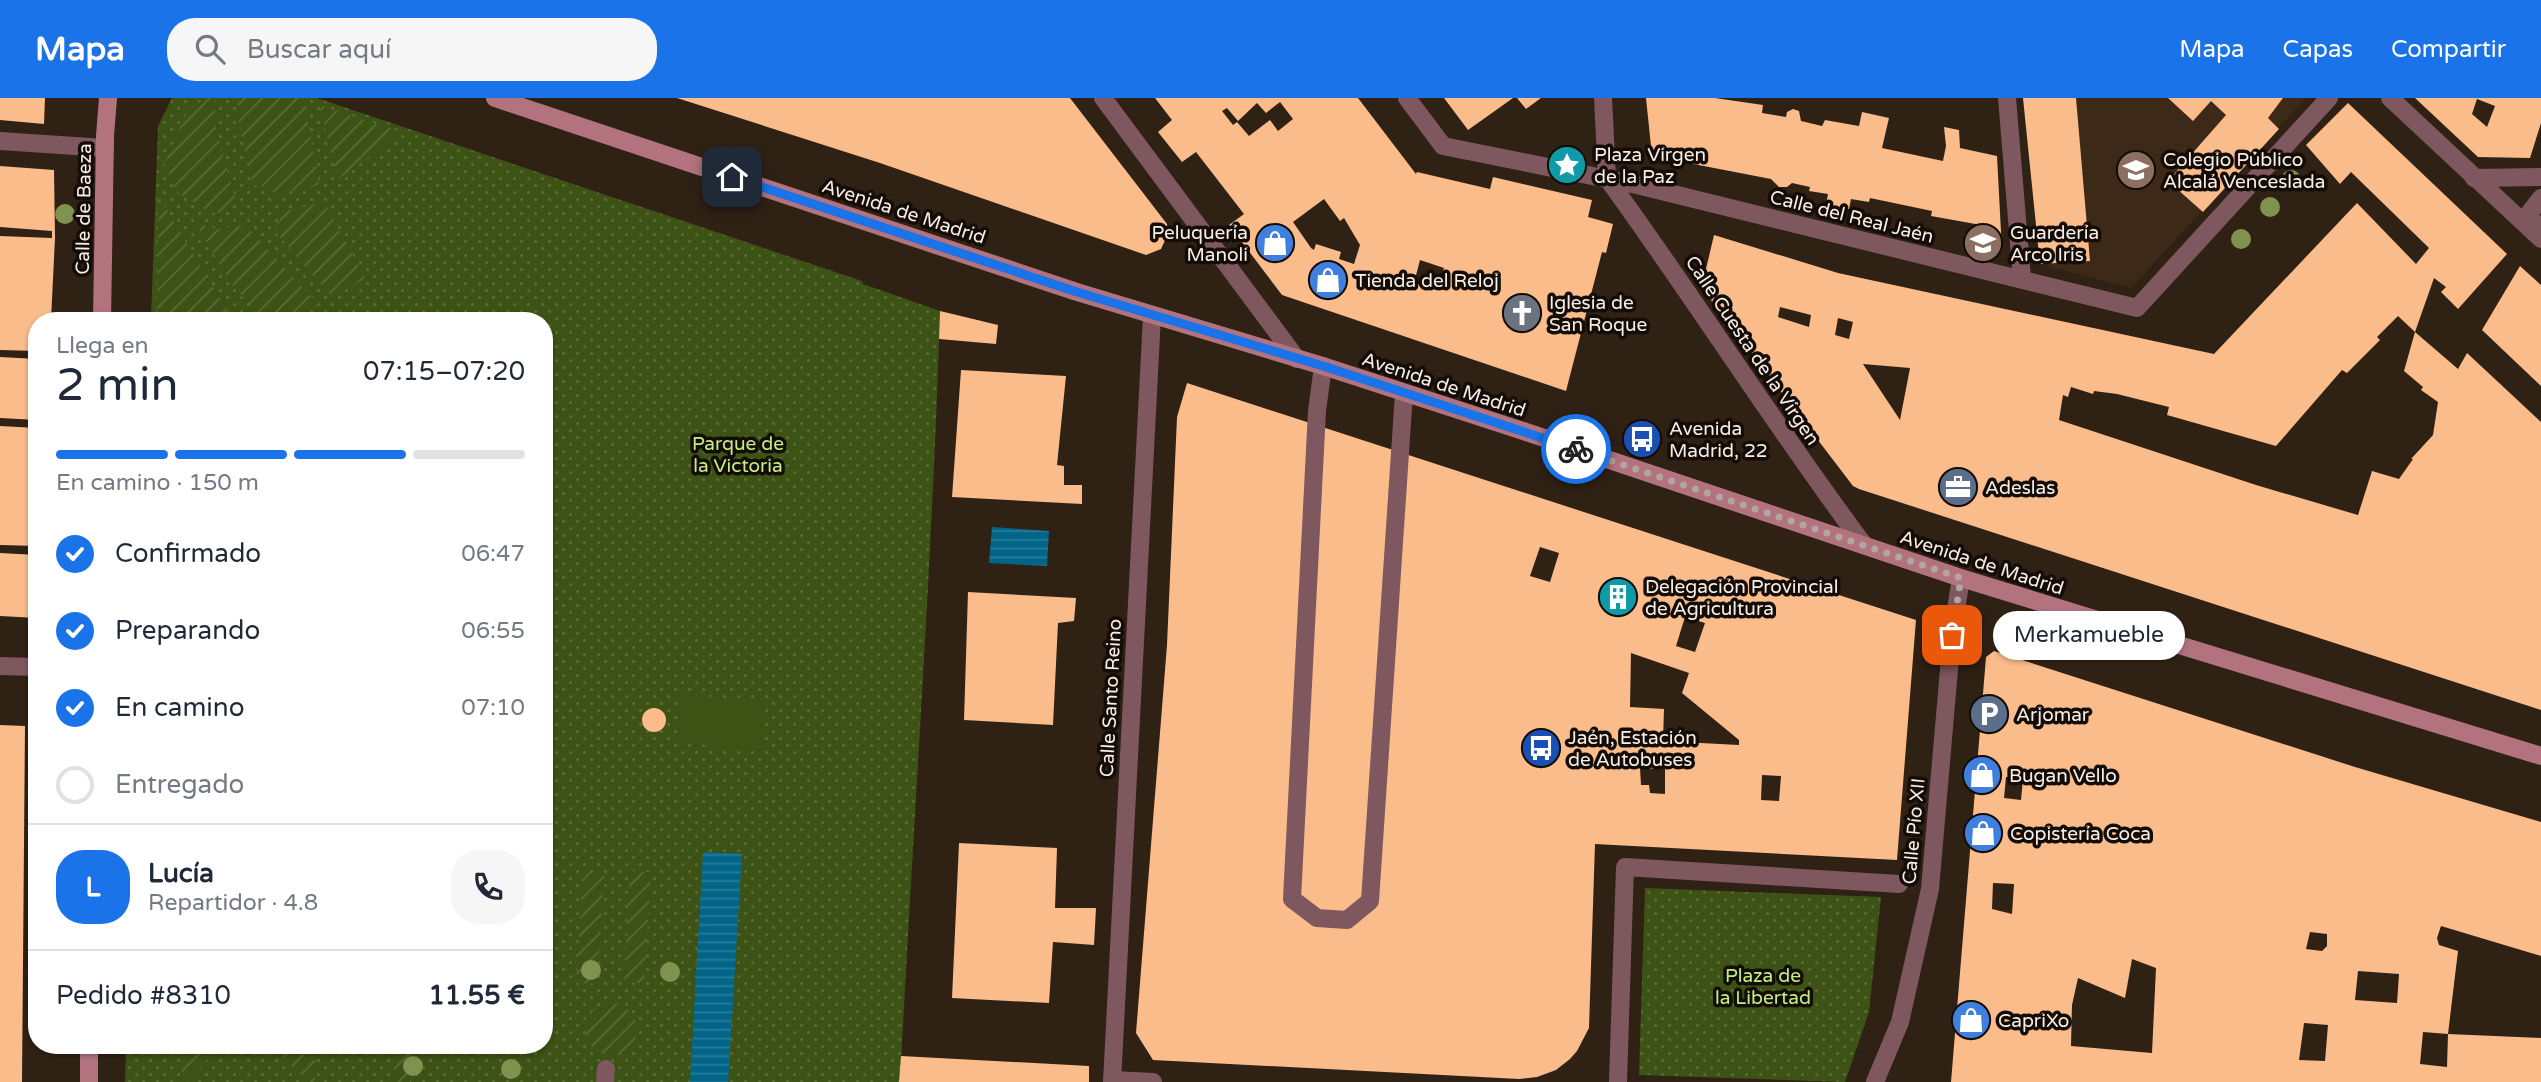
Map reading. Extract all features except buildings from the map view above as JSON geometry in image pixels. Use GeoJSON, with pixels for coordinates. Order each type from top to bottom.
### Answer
{"type":"FeatureCollection","features":[{"type":"Feature","properties":{"kind":"street","name":"Calle de Baeza"},"geometry":{"type":"LineString","coordinates":[[102,312],[108,98]]}},
{"type":"Feature","properties":{"kind":"street","name":"Avenida de Madrid"},"geometry":{"type":"LineString","coordinates":[[495,98],[1152,316],[1323,366],[1961,578],[2541,756]]}},
{"type":"Feature","properties":{"kind":"street"},"geometry":{"type":"LineString","coordinates":[[1103,98],[1297,359]]}},
{"type":"Feature","properties":{"kind":"street","name":"Calle del Real Jaén"},"geometry":{"type":"LineString","coordinates":[[1407,98],[1443,146],[1607,178],[2137,308],[2329,98]]}},
{"type":"Feature","properties":{"kind":"street"},"geometry":{"type":"LineString","coordinates":[[1603,98],[1607,178]]}},
{"type":"Feature","properties":{"kind":"street"},"geometry":{"type":"LineString","coordinates":[[2007,98],[2022,279]]}},
{"type":"Feature","properties":{"kind":"street"},"geometry":{"type":"LineString","coordinates":[[2390,98],[2541,239]]}},
{"type":"Feature","properties":{"kind":"street"},"geometry":{"type":"LineString","coordinates":[[0,141],[105,148]]}},
{"type":"Feature","properties":{"kind":"street"},"geometry":{"type":"LineString","coordinates":[[2474,178],[2540,175]]}},
{"type":"Feature","properties":{"kind":"street","name":"Calle Cuesta de la Virgen"},"geometry":{"type":"LineString","coordinates":[[1607,178],[1818,484],[1864,545]]}},
{"type":"Feature","properties":{"kind":"street"},"geometry":{"type":"LineString","coordinates":[[2541,198],[2527,216],[2541,228]]}},
{"type":"Feature","properties":{"kind":"street","name":"Calle Santo Reino"},"geometry":{"type":"LineString","coordinates":[[1112,1081],[1152,316]]}},
{"type":"Feature","properties":{"kind":"street"},"geometry":{"type":"LineString","coordinates":[[1323,366],[1317,411],[1292,899],[1317,918],[1347,920],[1370,901],[1404,393]]}},
{"type":"Feature","properties":{"kind":"street","name":"Calle Pío XII"},"geometry":{"type":"LineString","coordinates":[[1875,1082],[1900,1022],[1930,888],[1952,635],[1961,578]]}},
{"type":"Feature","properties":{"kind":"street"},"geometry":{"type":"LineString","coordinates":[[0,666],[28,667]]}},
{"type":"Feature","properties":{"kind":"street"},"geometry":{"type":"LineString","coordinates":[[1618,1082],[1625,867],[1899,884]]}},
{"type":"Feature","properties":{"kind":"street"},"geometry":{"type":"LineString","coordinates":[[89,1054],[89,1082]]}},
{"type":"Feature","properties":{"kind":"street"},"geometry":{"type":"LineString","coordinates":[[1112,1081],[1153,1082]]}},
{"type":"Feature","properties":{"kind":"shaded area","name":"Colegio Público Alcalá Venceslada"},"geometry":{"type":"Polygon","coordinates":[[[2023,98],[2306,98],[2131,288],[2040,264],[2023,98]]]}},
{"type":"Feature","properties":{"kind":"green space","name":"Parque de la Victoria"},"geometry":{"type":"Polygon","coordinates":[[[172,98],[317,98],[862,281],[863,284],[940,311],[900,1082],[125,1082],[126,1054],[553,1054],[553,312],[151,312],[158,126],[172,98]]]}},
{"type":"Feature","properties":{"kind":"green space"},"geometry":{"type":"Polygon","coordinates":[[[205,98],[214,98],[216,131],[235,198],[232,211],[210,213],[177,192],[164,164],[187,112],[205,98]]]}},
{"type":"Feature","properties":{"kind":"green space"},"geometry":{"type":"Polygon","coordinates":[[[238,98],[304,100],[319,185],[276,194],[268,187],[252,185],[239,121],[238,98]]]}},
{"type":"Feature","properties":{"kind":"green space"},"geometry":{"type":"Polygon","coordinates":[[[319,105],[395,130],[387,144],[338,179],[319,105]]]}},
{"type":"Feature","properties":{"kind":"green space"},"geometry":{"type":"Polygon","coordinates":[[[158,195],[228,312],[157,312],[158,195]]]}},
{"type":"Feature","properties":{"kind":"green space"},"geometry":{"type":"Polygon","coordinates":[[[324,202],[366,279],[330,295],[273,229],[280,220],[281,212],[324,202]]]}},
{"type":"Feature","properties":{"kind":"green space"},"geometry":{"type":"Polygon","coordinates":[[[195,223],[218,229],[241,225],[251,231],[319,305],[308,312],[255,312],[231,283],[195,223]]]}},
{"type":"Feature","properties":{"kind":"green space"},"geometry":{"type":"Polygon","coordinates":[[[681,694],[766,702],[762,751],[678,742],[681,694]]]}},
{"type":"Feature","properties":{"kind":"green space"},"geometry":{"type":"Polygon","coordinates":[[[583,871],[604,873],[597,984],[576,983],[583,871]]]}},
{"type":"Feature","properties":{"kind":"green space"},"geometry":{"type":"Polygon","coordinates":[[[630,871],[651,872],[644,983],[624,982],[630,871]]]}},
{"type":"Feature","properties":{"kind":"green space","name":"Plaza de la Libertad"},"geometry":{"type":"Polygon","coordinates":[[[1645,888],[1881,897],[1869,1012],[1845,1082],[1639,1075],[1645,888]]]}},
{"type":"Feature","properties":{"kind":"green space"},"geometry":{"type":"Polygon","coordinates":[[[611,1003],[630,1010],[637,1029],[630,1048],[611,1055],[592,1048],[585,1029],[592,1010],[611,1003]]]}},
{"type":"Feature","properties":{"kind":"green space"},"geometry":{"type":"Polygon","coordinates":[[[181,1054],[213,1054],[187,1082],[182,1082],[181,1054]]]}},
{"type":"Feature","properties":{"kind":"green space"},"geometry":{"type":"Polygon","coordinates":[[[281,1054],[316,1054],[315,1082],[308,1082],[281,1054]]]}},
{"type":"Feature","properties":{"kind":"green space"},"geometry":{"type":"Polygon","coordinates":[[[395,1054],[411,1054],[410,1082],[394,1082],[395,1054]]]}},
{"type":"Feature","properties":{"kind":"water"},"geometry":{"type":"Polygon","coordinates":[[[992,527],[1049,531],[1047,566],[989,563],[992,527]]]}},
{"type":"Feature","properties":{"kind":"water"},"geometry":{"type":"Polygon","coordinates":[[[703,852],[742,854],[728,1082],[690,1082],[703,852]]]}},
{"type":"Feature","properties":{"kind":"way so far"},"geometry":{"type":"LineString","coordinates":[[1576,449],[1961,578],[1952,635]]}},
{"type":"Feature","properties":{"kind":"place","name":"Plaza Virgen de la Paz"},"geometry":{"type":"Point","coordinates":[1567,165]}},
{"type":"Feature","properties":{"kind":"place","name":"Colegio Público Alcalá Venceslada"},"geometry":{"type":"Point","coordinates":[2136,170]}},
{"type":"Feature","properties":{"kind":"place","name":"Peluquería Manoli"},"geometry":{"type":"Point","coordinates":[1275,243]}},
{"type":"Feature","properties":{"kind":"place","name":"Guardería Arco Iris"},"geometry":{"type":"Point","coordinates":[1983,243]}},
{"type":"Feature","properties":{"kind":"place","name":"Tienda del Reloj"},"geometry":{"type":"Point","coordinates":[1328,280]}},
{"type":"Feature","properties":{"kind":"place","name":"Iglesia de San Roque"},"geometry":{"type":"Point","coordinates":[1522,313]}},
{"type":"Feature","properties":{"kind":"place","name":"Avenida Madrid, 22"},"geometry":{"type":"Point","coordinates":[1642,439]}},
{"type":"Feature","properties":{"kind":"place","name":"Adeslas"},"geometry":{"type":"Point","coordinates":[1958,487]}},
{"type":"Feature","properties":{"kind":"place","name":"Delegación Provincial de Agricultura"},"geometry":{"type":"Point","coordinates":[1618,597]}},
{"type":"Feature","properties":{"kind":"place","name":"Merkamueble"},"geometry":{"type":"Point","coordinates":[1952,635]}},
{"type":"Feature","properties":{"kind":"place","name":"Arjomar"},"geometry":{"type":"Point","coordinates":[1989,714]}},
{"type":"Feature","properties":{"kind":"place","name":"Jaén, Estación de Autobuses"},"geometry":{"type":"Point","coordinates":[1541,748]}},
{"type":"Feature","properties":{"kind":"place","name":"Bugan Vello"},"geometry":{"type":"Point","coordinates":[1982,775]}},
{"type":"Feature","properties":{"kind":"place","name":"Copistería Coca"},"geometry":{"type":"Point","coordinates":[1983,833]}},
{"type":"Feature","properties":{"kind":"place","name":"CapriXo"},"geometry":{"type":"Point","coordinates":[1971,1020]}},
{"type":"Feature","properties":{"kind":"route"},"geometry":{"type":"LineString","coordinates":[[732,177],[1077,292],[1323,366],[1576,449]]}}]}
